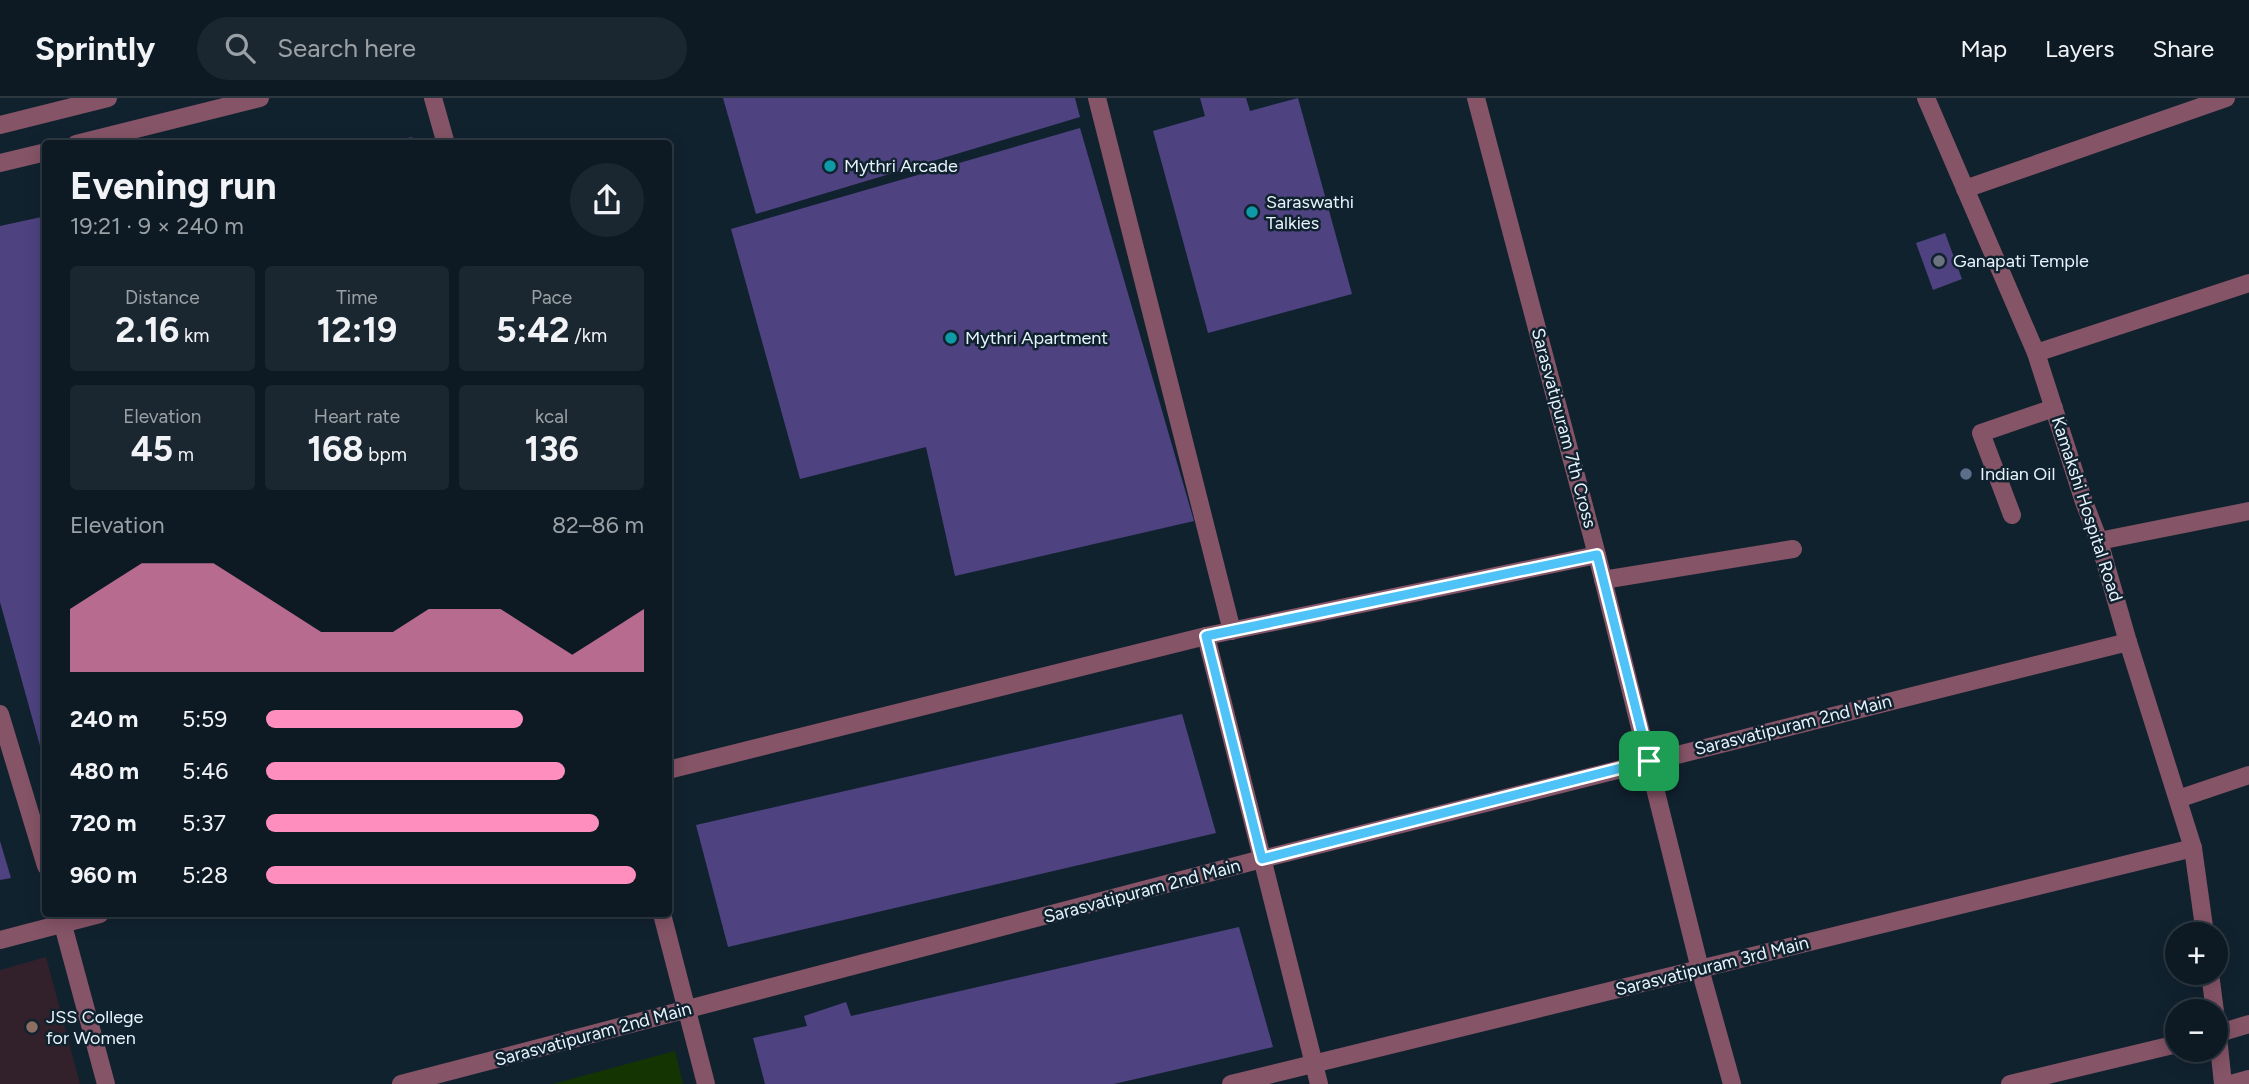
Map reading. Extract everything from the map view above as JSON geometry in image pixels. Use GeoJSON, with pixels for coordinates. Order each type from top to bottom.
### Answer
{"type":"FeatureCollection","features":[{"type":"Feature","properties":{"kind":"street"},"geometry":{"type":"LineString","coordinates":[[0,125],[108,98]]}},
{"type":"Feature","properties":{"kind":"street"},"geometry":{"type":"LineString","coordinates":[[107,140],[145,135],[260,98]]}},
{"type":"Feature","properties":{"kind":"street"},"geometry":{"type":"LineString","coordinates":[[433,98],[445,140]]}},
{"type":"Feature","properties":{"kind":"street"},"geometry":{"type":"LineString","coordinates":[[1097,98],[1232,631]]}},
{"type":"Feature","properties":{"kind":"street","name":"Sarasvatipuram 7th Cross"},"geometry":{"type":"LineString","coordinates":[[1476,98],[1597,555],[1700,969],[1732,1084]]}},
{"type":"Feature","properties":{"kind":"street","name":"Kamakshi Hospital Road"},"geometry":{"type":"LineString","coordinates":[[1926,98],[2036,353],[2099,541],[2193,848],[2202,922]]}},
{"type":"Feature","properties":{"kind":"street"},"geometry":{"type":"LineString","coordinates":[[1965,189],[2193,103],[2226,98]]}},
{"type":"Feature","properties":{"kind":"street"},"geometry":{"type":"LineString","coordinates":[[0,163],[42,153]]}},
{"type":"Feature","properties":{"kind":"street"},"geometry":{"type":"LineString","coordinates":[[2036,353],[2249,283]]}},
{"type":"Feature","properties":{"kind":"street"},"geometry":{"type":"LineString","coordinates":[[2012,514],[1981,433],[2054,408]]}},
{"type":"Feature","properties":{"kind":"street"},"geometry":{"type":"LineString","coordinates":[[2099,541],[2249,511]]}},
{"type":"Feature","properties":{"kind":"street"},"geometry":{"type":"LineString","coordinates":[[1603,580],[1793,549]]}},
{"type":"Feature","properties":{"kind":"street"},"geometry":{"type":"LineString","coordinates":[[672,768],[1206,636],[1597,555]]}},
{"type":"Feature","properties":{"kind":"street"},"geometry":{"type":"LineString","coordinates":[[1206,636],[1319,1084]]}},
{"type":"Feature","properties":{"kind":"street","name":"Sarasvatipuram 2nd Main"},"geometry":{"type":"LineString","coordinates":[[401,1084],[1262,859],[2128,642]]}},
{"type":"Feature","properties":{"kind":"street"},"geometry":{"type":"LineString","coordinates":[[0,714],[42,853]]}},
{"type":"Feature","properties":{"kind":"street"},"geometry":{"type":"LineString","coordinates":[[2178,799],[2249,775]]}},
{"type":"Feature","properties":{"kind":"street","name":"Sarasvatipuram 3rd Main"},"geometry":{"type":"LineString","coordinates":[[1231,1084],[2193,848]]}},
{"type":"Feature","properties":{"kind":"street"},"geometry":{"type":"LineString","coordinates":[[663,917],[706,1084]]}},
{"type":"Feature","properties":{"kind":"street"},"geometry":{"type":"LineString","coordinates":[[0,940],[61,918],[106,1084]]}},
{"type":"Feature","properties":{"kind":"street"},"geometry":{"type":"LineString","coordinates":[[2228,1027],[2249,1024]]}},
{"type":"Feature","properties":{"kind":"street"},"geometry":{"type":"LineString","coordinates":[[2010,1084],[2165,1047]]}},
{"type":"Feature","properties":{"kind":"street"},"geometry":{"type":"LineString","coordinates":[[2221,1062],[2224,1084]]}},
{"type":"Feature","properties":{"kind":"street"},"geometry":{"type":"LineString","coordinates":[[2231,1084],[2249,1079]]}},
{"type":"Feature","properties":{"kind":"shaded area","name":"JSS College for Women"},"geometry":{"type":"Polygon","coordinates":[[[46,957],[80,1084],[0,1084],[0,970],[46,957]]]}},
{"type":"Feature","properties":{"kind":"green space"},"geometry":{"type":"Polygon","coordinates":[[[675,1051],[683,1084],[553,1084],[675,1051]]]}},
{"type":"Feature","properties":{"kind":"building","name":"Mythri Arcade"},"geometry":{"type":"Polygon","coordinates":[[[723,98],[1075,98],[1080,117],[756,214],[723,98]]]}},
{"type":"Feature","properties":{"kind":"building","name":"Saraswathi Talkies"},"geometry":{"type":"Polygon","coordinates":[[[1200,98],[1246,98],[1250,111],[1298,98],[1352,294],[1208,333],[1153,131],[1205,116],[1200,98]]]}},
{"type":"Feature","properties":{"kind":"building","name":"Mythri Apartment"},"geometry":{"type":"Polygon","coordinates":[[[1080,128],[1194,521],[955,576],[926,447],[800,479],[731,229],[1080,128]]]}},
{"type":"Feature","properties":{"kind":"building"},"geometry":{"type":"Polygon","coordinates":[[[42,217],[42,753],[0,602],[0,226],[42,217]]]}},
{"type":"Feature","properties":{"kind":"building","name":"Ganapati Temple"},"geometry":{"type":"Polygon","coordinates":[[[1945,233],[1962,279],[1933,290],[1916,243],[1945,233]]]}},
{"type":"Feature","properties":{"kind":"building"},"geometry":{"type":"Polygon","coordinates":[[[1182,714],[1216,833],[728,947],[696,825],[1182,714]]]}},
{"type":"Feature","properties":{"kind":"building"},"geometry":{"type":"Polygon","coordinates":[[[0,841],[11,878],[0,880],[0,841]]]}},
{"type":"Feature","properties":{"kind":"building"},"geometry":{"type":"Polygon","coordinates":[[[1239,927],[1273,1047],[1114,1084],[765,1084],[753,1038],[807,1026],[804,1016],[846,1002],[851,1016],[1239,927]]]}},
{"type":"Feature","properties":{"kind":"place","name":"Mythri Arcade"},"geometry":{"type":"Point","coordinates":[830,166]}},
{"type":"Feature","properties":{"kind":"place","name":"Saraswathi Talkies"},"geometry":{"type":"Point","coordinates":[1252,212]}},
{"type":"Feature","properties":{"kind":"place","name":"Ganapati Temple"},"geometry":{"type":"Point","coordinates":[1939,261]}},
{"type":"Feature","properties":{"kind":"place","name":"Mythri Apartment"},"geometry":{"type":"Point","coordinates":[951,338]}},
{"type":"Feature","properties":{"kind":"place","name":"Indian Oil"},"geometry":{"type":"Point","coordinates":[1966,474]}},
{"type":"Feature","properties":{"kind":"place","name":"JSS College for Women"},"geometry":{"type":"Point","coordinates":[32,1027]}},
{"type":"Feature","properties":{"kind":"route"},"geometry":{"type":"LineString","coordinates":[[1597,555],[1649,761],[1262,859],[1206,636],[1597,555]]}}]}
